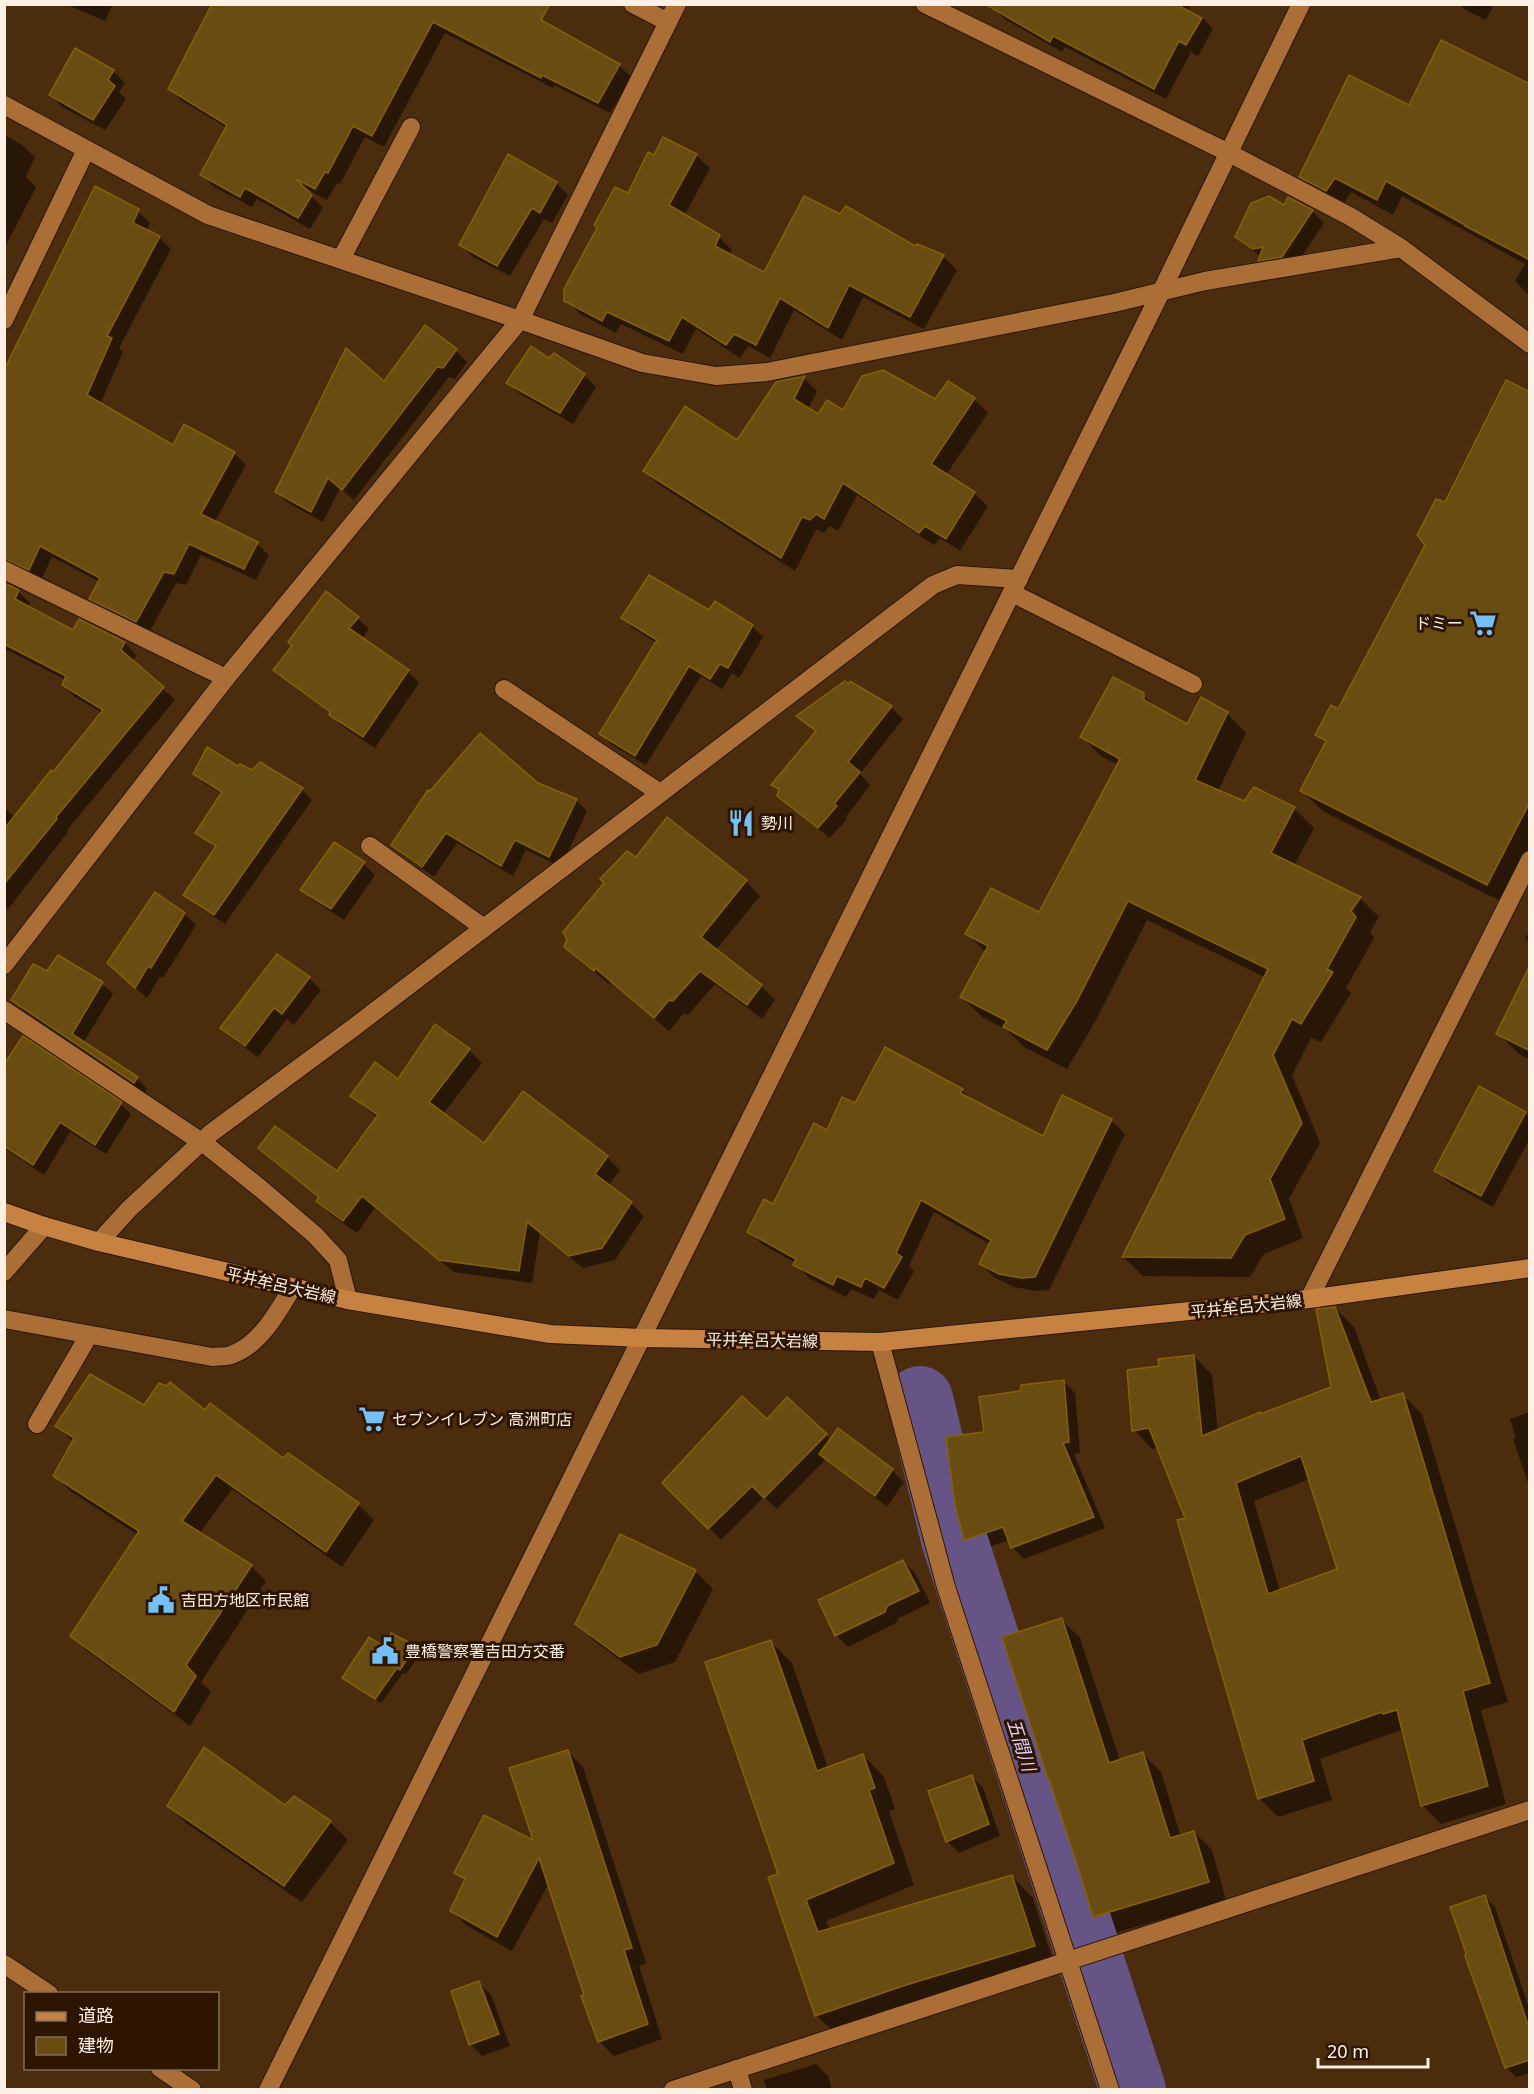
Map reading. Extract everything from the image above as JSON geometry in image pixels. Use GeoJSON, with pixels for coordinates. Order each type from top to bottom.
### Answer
{"type":"FeatureCollection","features":[{"type":"Feature","properties":{"kind":"main road","name":"平井牟呂大岩線"},"geometry":{"type":"LineString","coordinates":[[4,1212],[99,1242],[348,1300],[550,1334],[642,1338],[879,1342],[1309,1299],[1530,1268]]}},
{"type":"Feature","properties":{"kind":"street"},"geometry":{"type":"LineString","coordinates":[[633,4],[668,22]]}},
{"type":"Feature","properties":{"kind":"street"},"geometry":{"type":"LineString","coordinates":[[4,965],[226,678],[520,320],[677,4]]}},
{"type":"Feature","properties":{"kind":"street"},"geometry":{"type":"LineString","coordinates":[[926,4],[1229,153],[1351,217],[1401,248],[1530,344]]}},
{"type":"Feature","properties":{"kind":"street"},"geometry":{"type":"LineString","coordinates":[[268,2090],[1161,292],[1301,4]]}},
{"type":"Feature","properties":{"kind":"street"},"geometry":{"type":"LineString","coordinates":[[4,105],[208,215],[642,363],[716,376],[767,372],[1161,292],[1205,281],[1401,248]]}},
{"type":"Feature","properties":{"kind":"street"},"geometry":{"type":"LineString","coordinates":[[341,260],[411,126]]}},
{"type":"Feature","properties":{"kind":"street"},"geometry":{"type":"LineString","coordinates":[[4,320],[86,150]]}},
{"type":"Feature","properties":{"kind":"street"},"geometry":{"type":"LineString","coordinates":[[4,570],[226,678]]}},
{"type":"Feature","properties":{"kind":"street"},"geometry":{"type":"LineString","coordinates":[[99,1242],[129,1209],[211,1133],[933,585],[957,575],[1015,586],[1193,684]]}},
{"type":"Feature","properties":{"kind":"street"},"geometry":{"type":"LineString","coordinates":[[504,689],[660,793]]}},
{"type":"Feature","properties":{"kind":"street"},"geometry":{"type":"LineString","coordinates":[[370,846],[484,928]]}},
{"type":"Feature","properties":{"kind":"street"},"geometry":{"type":"LineString","coordinates":[[1309,1299],[1525,881],[1530,860]]}},
{"type":"Feature","properties":{"kind":"street"},"geometry":{"type":"LineString","coordinates":[[4,1010],[202,1143],[261,1189],[322,1242],[338,1260],[348,1300]]}},
{"type":"Feature","properties":{"kind":"street"},"geometry":{"type":"LineString","coordinates":[[4,1272],[44,1226]]}},
{"type":"Feature","properties":{"kind":"street"},"geometry":{"type":"LineString","coordinates":[[4,1319],[212,1357],[229,1356],[244,1349],[272,1321],[292,1288]]}},
{"type":"Feature","properties":{"kind":"street"},"geometry":{"type":"LineString","coordinates":[[37,1424],[88,1335]]}},
{"type":"Feature","properties":{"kind":"street"},"geometry":{"type":"LineString","coordinates":[[879,1342],[946,1587],[1110,2090]]}},
{"type":"Feature","properties":{"kind":"street"},"geometry":{"type":"LineString","coordinates":[[673,2090],[1530,1810]]}},
{"type":"Feature","properties":{"kind":"street"},"geometry":{"type":"LineString","coordinates":[[4,1964],[46,1992]]}},
{"type":"Feature","properties":{"kind":"street"},"geometry":{"type":"LineString","coordinates":[[737,2069],[743,2090]]}},
{"type":"Feature","properties":{"kind":"street"},"geometry":{"type":"LineString","coordinates":[[163,2070],[192,2090]]}},
{"type":"Feature","properties":{"kind":"building"},"geometry":{"type":"Polygon","coordinates":[[[212,4],[550,4],[541,20],[620,64],[598,103],[542,75],[541,78],[433,22],[372,136],[353,126],[328,173],[325,172],[315,189],[296,179],[312,195],[298,218],[245,188],[240,197],[200,175],[227,125],[168,89],[212,4]]]}},
{"type":"Feature","properties":{"kind":"building"},"geometry":{"type":"Polygon","coordinates":[[[985,4],[1176,4],[1202,18],[1186,45],[1179,41],[1154,89],[1053,36],[1050,42],[985,4]]]}},
{"type":"Feature","properties":{"kind":"building"},"geometry":{"type":"Polygon","coordinates":[[[1441,40],[1530,84],[1530,260],[1386,181],[1377,200],[1335,178],[1326,191],[1299,177],[1349,75],[1409,105],[1441,40]]]}},
{"type":"Feature","properties":{"kind":"building"},"geometry":{"type":"Polygon","coordinates":[[[75,48],[114,70],[108,80],[115,86],[93,120],[49,95],[75,48]]]}},
{"type":"Feature","properties":{"kind":"building"},"geometry":{"type":"Polygon","coordinates":[[[663,137],[697,154],[669,205],[720,235],[715,246],[764,272],[804,196],[840,214],[846,206],[915,246],[917,244],[944,255],[910,317],[849,285],[828,328],[780,298],[756,345],[734,334],[726,345],[682,317],[669,341],[607,312],[602,321],[564,301],[564,289],[597,228],[594,225],[615,187],[628,193],[648,152],[654,155],[663,137]]]}},
{"type":"Feature","properties":{"kind":"building"},"geometry":{"type":"Polygon","coordinates":[[[508,154],[557,182],[540,213],[532,208],[497,266],[459,245],[508,154]]]}},
{"type":"Feature","properties":{"kind":"building"},"geometry":{"type":"Polygon","coordinates":[[[95,186],[139,209],[133,223],[160,236],[107,336],[112,338],[87,395],[173,445],[184,424],[235,452],[201,514],[258,542],[244,569],[189,544],[174,574],[164,572],[136,622],[89,599],[100,578],[40,546],[29,570],[4,559],[4,370],[95,186]]]}},
{"type":"Feature","properties":{"kind":"building"},"geometry":{"type":"Polygon","coordinates":[[[1269,196],[1284,205],[1288,197],[1313,210],[1282,257],[1258,261],[1263,247],[1253,249],[1235,237],[1251,203],[1269,196]]]}},
{"type":"Feature","properties":{"kind":"building"},"geometry":{"type":"Polygon","coordinates":[[[425,325],[457,349],[443,368],[437,367],[342,490],[328,478],[311,512],[275,492],[346,348],[384,381],[425,325]]]}},
{"type":"Feature","properties":{"kind":"building"},"geometry":{"type":"Polygon","coordinates":[[[531,346],[549,358],[554,353],[585,374],[560,413],[506,383],[531,346]]]}},
{"type":"Feature","properties":{"kind":"building"},"geometry":{"type":"Polygon","coordinates":[[[883,370],[935,399],[948,381],[975,398],[931,464],[975,492],[946,539],[925,526],[919,533],[843,483],[824,519],[816,514],[810,520],[802,517],[781,558],[643,471],[685,406],[737,440],[776,382],[805,376],[794,399],[818,414],[827,400],[843,410],[862,376],[883,370]]]}},
{"type":"Feature","properties":{"kind":"building"},"geometry":{"type":"Polygon","coordinates":[[[1506,380],[1530,392],[1530,802],[1487,885],[1300,791],[1326,741],[1315,735],[1331,705],[1338,709],[1425,545],[1417,535],[1436,499],[1445,502],[1506,380]]]}},
{"type":"Feature","properties":{"kind":"building"},"geometry":{"type":"Polygon","coordinates":[[[649,575],[709,610],[715,601],[753,625],[728,668],[720,664],[710,679],[689,666],[635,756],[599,734],[657,640],[621,618],[649,575]]]}},
{"type":"Feature","properties":{"kind":"building"},"geometry":{"type":"Polygon","coordinates":[[[4,583],[19,590],[15,599],[73,630],[79,619],[125,642],[121,650],[164,687],[56,817],[57,819],[4,884],[4,829],[103,710],[62,685],[66,676],[4,644],[4,583]]]}},
{"type":"Feature","properties":{"kind":"building"},"geometry":{"type":"Polygon","coordinates":[[[326,591],[359,617],[349,628],[409,670],[363,737],[329,715],[330,712],[273,670],[292,646],[288,642],[326,591]]]}},
{"type":"Feature","properties":{"kind":"building"},"geometry":{"type":"Polygon","coordinates":[[[1113,677],[1144,693],[1144,700],[1187,724],[1201,697],[1228,712],[1195,780],[1244,801],[1254,787],[1295,807],[1271,853],[1361,897],[1351,911],[1356,917],[1327,969],[1333,972],[1301,1024],[1292,1019],[1273,1055],[1302,1123],[1270,1179],[1285,1219],[1245,1235],[1231,1258],[1122,1257],[1268,969],[1128,901],[1077,1001],[1047,1050],[1003,1027],[1007,1021],[960,997],[988,946],[965,934],[991,888],[1039,912],[1120,759],[1080,737],[1113,677]]]}},
{"type":"Feature","properties":{"kind":"building"},"geometry":{"type":"Polygon","coordinates":[[[845,681],[849,684],[850,681],[892,706],[848,762],[860,772],[834,804],[837,806],[818,828],[777,796],[779,789],[771,785],[816,731],[796,716],[845,681]]]}},
{"type":"Feature","properties":{"kind":"building"},"geometry":{"type":"Polygon","coordinates":[[[480,733],[538,783],[577,799],[549,857],[515,840],[501,866],[446,833],[422,867],[391,845],[428,790],[430,791],[480,733]]]}},
{"type":"Feature","properties":{"kind":"building"},"geometry":{"type":"Polygon","coordinates":[[[207,747],[238,766],[240,764],[252,770],[260,762],[303,788],[214,915],[183,895],[216,846],[195,833],[222,792],[193,774],[207,747]]]}},
{"type":"Feature","properties":{"kind":"building"},"geometry":{"type":"Polygon","coordinates":[[[667,817],[747,880],[701,937],[762,985],[747,1005],[700,971],[673,1001],[669,1000],[654,1018],[595,968],[594,971],[564,947],[567,939],[563,932],[604,883],[600,879],[627,851],[636,857],[667,817]]]}},
{"type":"Feature","properties":{"kind":"building"},"geometry":{"type":"Polygon","coordinates":[[[334,842],[365,862],[331,909],[300,890],[334,842]]]}},
{"type":"Feature","properties":{"kind":"building"},"geometry":{"type":"Polygon","coordinates":[[[155,892],[185,913],[151,968],[148,966],[135,988],[107,963],[155,892]]]}},
{"type":"Feature","properties":{"kind":"building"},"geometry":{"type":"Polygon","coordinates":[[[277,954],[310,977],[282,1014],[274,1008],[245,1046],[220,1028],[277,954]]]}},
{"type":"Feature","properties":{"kind":"building"},"geometry":{"type":"Polygon","coordinates":[[[58,955],[103,982],[72,1034],[138,1077],[134,1083],[11,1000],[33,964],[47,971],[58,955]]]}},
{"type":"Feature","properties":{"kind":"building"},"geometry":{"type":"Polygon","coordinates":[[[1530,965],[1530,1051],[1496,1034],[1530,965]]]}},
{"type":"Feature","properties":{"kind":"building"},"geometry":{"type":"Polygon","coordinates":[[[435,1024],[470,1049],[429,1102],[484,1143],[523,1091],[608,1156],[595,1174],[632,1202],[602,1248],[569,1256],[527,1222],[519,1271],[439,1260],[362,1196],[343,1221],[316,1201],[319,1197],[258,1148],[275,1126],[337,1171],[378,1115],[350,1096],[375,1062],[398,1079],[435,1024]]]}},
{"type":"Feature","properties":{"kind":"building"},"geometry":{"type":"Polygon","coordinates":[[[23,1036],[122,1102],[95,1145],[60,1122],[33,1165],[4,1146],[4,1064],[23,1036]]]}},
{"type":"Feature","properties":{"kind":"building"},"geometry":{"type":"Polygon","coordinates":[[[885,1047],[963,1089],[960,1093],[1043,1136],[1062,1095],[1112,1119],[1035,1277],[1021,1278],[999,1274],[979,1264],[991,1240],[921,1200],[896,1253],[902,1257],[884,1288],[865,1278],[861,1287],[837,1276],[833,1285],[793,1265],[796,1259],[747,1232],[764,1199],[773,1204],[814,1123],[827,1130],[842,1097],[855,1103],[885,1047]]]}},
{"type":"Feature","properties":{"kind":"building"},"geometry":{"type":"Polygon","coordinates":[[[1479,1086],[1526,1112],[1481,1196],[1434,1171],[1479,1086]]]}},
{"type":"Feature","properties":{"kind":"building"},"geometry":{"type":"Polygon","coordinates":[[[1335,1307],[1371,1402],[1403,1393],[1490,1683],[1463,1691],[1488,1786],[1421,1806],[1397,1710],[1383,1714],[1382,1712],[1302,1740],[1314,1781],[1258,1799],[1177,1520],[1185,1518],[1149,1428],[1132,1431],[1127,1370],[1159,1366],[1158,1359],[1194,1355],[1202,1436],[1260,1412],[1260,1414],[1331,1387],[1316,1309],[1335,1307]],[[1301,1456],[1236,1483],[1268,1594],[1337,1569],[1301,1456]]]}},
{"type":"Feature","properties":{"kind":"building"},"geometry":{"type":"Polygon","coordinates":[[[90,1374],[144,1405],[159,1383],[166,1386],[170,1382],[205,1410],[210,1403],[283,1458],[288,1453],[359,1503],[326,1552],[216,1475],[182,1521],[252,1565],[186,1665],[196,1676],[174,1712],[70,1636],[139,1531],[53,1476],[74,1438],[55,1426],[90,1374]]]}},
{"type":"Feature","properties":{"kind":"building"},"geometry":{"type":"Polygon","coordinates":[[[1064,1380],[1069,1442],[1063,1443],[1094,1517],[1011,1548],[1003,1527],[964,1540],[955,1505],[946,1437],[984,1432],[979,1397],[1020,1391],[1021,1385],[1064,1380]]]}},
{"type":"Feature","properties":{"kind":"building"},"geometry":{"type":"Polygon","coordinates":[[[742,1396],[767,1419],[787,1397],[827,1434],[764,1498],[752,1486],[708,1529],[662,1483],[742,1396]]]}},
{"type":"Feature","properties":{"kind":"building"},"geometry":{"type":"Polygon","coordinates":[[[838,1428],[893,1469],[875,1496],[819,1454],[838,1428]]]}},
{"type":"Feature","properties":{"kind":"building"},"geometry":{"type":"Polygon","coordinates":[[[620,1534],[696,1570],[657,1645],[620,1657],[575,1624],[620,1534]]]}},
{"type":"Feature","properties":{"kind":"building"},"geometry":{"type":"Polygon","coordinates":[[[903,1560],[919,1591],[887,1606],[885,1612],[835,1636],[818,1600],[903,1560]]]}},
{"type":"Feature","properties":{"kind":"building"},"geometry":{"type":"Polygon","coordinates":[[[1062,1618],[1109,1763],[1143,1752],[1170,1838],[1194,1831],[1209,1882],[1093,1917],[1002,1637],[1062,1618]]]}},
{"type":"Feature","properties":{"kind":"building"},"geometry":{"type":"Polygon","coordinates":[[[391,1633],[416,1646],[400,1670],[397,1668],[375,1699],[342,1678],[369,1637],[383,1646],[391,1633]]]}},
{"type":"Feature","properties":{"kind":"building"},"geometry":{"type":"Polygon","coordinates":[[[771,1640],[817,1771],[863,1754],[875,1788],[869,1790],[894,1863],[806,1900],[818,1932],[1012,1875],[1035,1946],[906,1985],[815,2016],[768,1877],[778,1874],[705,1662],[771,1640]]]}},
{"type":"Feature","properties":{"kind":"building"},"geometry":{"type":"Polygon","coordinates":[[[204,1747],[285,1805],[294,1796],[331,1821],[284,1886],[167,1806],[204,1747]]]}},
{"type":"Feature","properties":{"kind":"building"},"geometry":{"type":"Polygon","coordinates":[[[568,1750],[632,1948],[624,1950],[648,2024],[598,2042],[581,1996],[584,1995],[539,1858],[497,1937],[450,1911],[465,1879],[454,1873],[484,1815],[533,1840],[509,1768],[568,1750]]]}},
{"type":"Feature","properties":{"kind":"building"},"geometry":{"type":"Polygon","coordinates":[[[972,1775],[989,1824],[946,1842],[928,1791],[972,1775]]]}},
{"type":"Feature","properties":{"kind":"building"},"geometry":{"type":"Polygon","coordinates":[[[1485,1895],[1530,2031],[1530,2060],[1505,2068],[1450,1907],[1485,1895]]]}},
{"type":"Feature","properties":{"kind":"building"},"geometry":{"type":"Polygon","coordinates":[[[479,1981],[499,2034],[469,2045],[451,1991],[479,1981]]]}},
{"type":"Feature","properties":{"kind":"waterway","name":"五間川"},"geometry":{"type":"LineString","coordinates":[[920,1399],[954,1539],[1133,2090]]}},
{"type":"Feature","properties":{"kind":"place","name":"ドミー"},"geometry":{"type":"Point","coordinates":[1483,623]}},
{"type":"Feature","properties":{"kind":"place","name":"勢川"},"geometry":{"type":"Point","coordinates":[741,823]}},
{"type":"Feature","properties":{"kind":"place","name":"セブンイレブン 高洲町店"},"geometry":{"type":"Point","coordinates":[372,1419]}},
{"type":"Feature","properties":{"kind":"place","name":"吉田方地区市民館"},"geometry":{"type":"Point","coordinates":[161,1600]}},
{"type":"Feature","properties":{"kind":"place","name":"豊橋警察署吉田方交番"},"geometry":{"type":"Point","coordinates":[385,1651]}}]}
